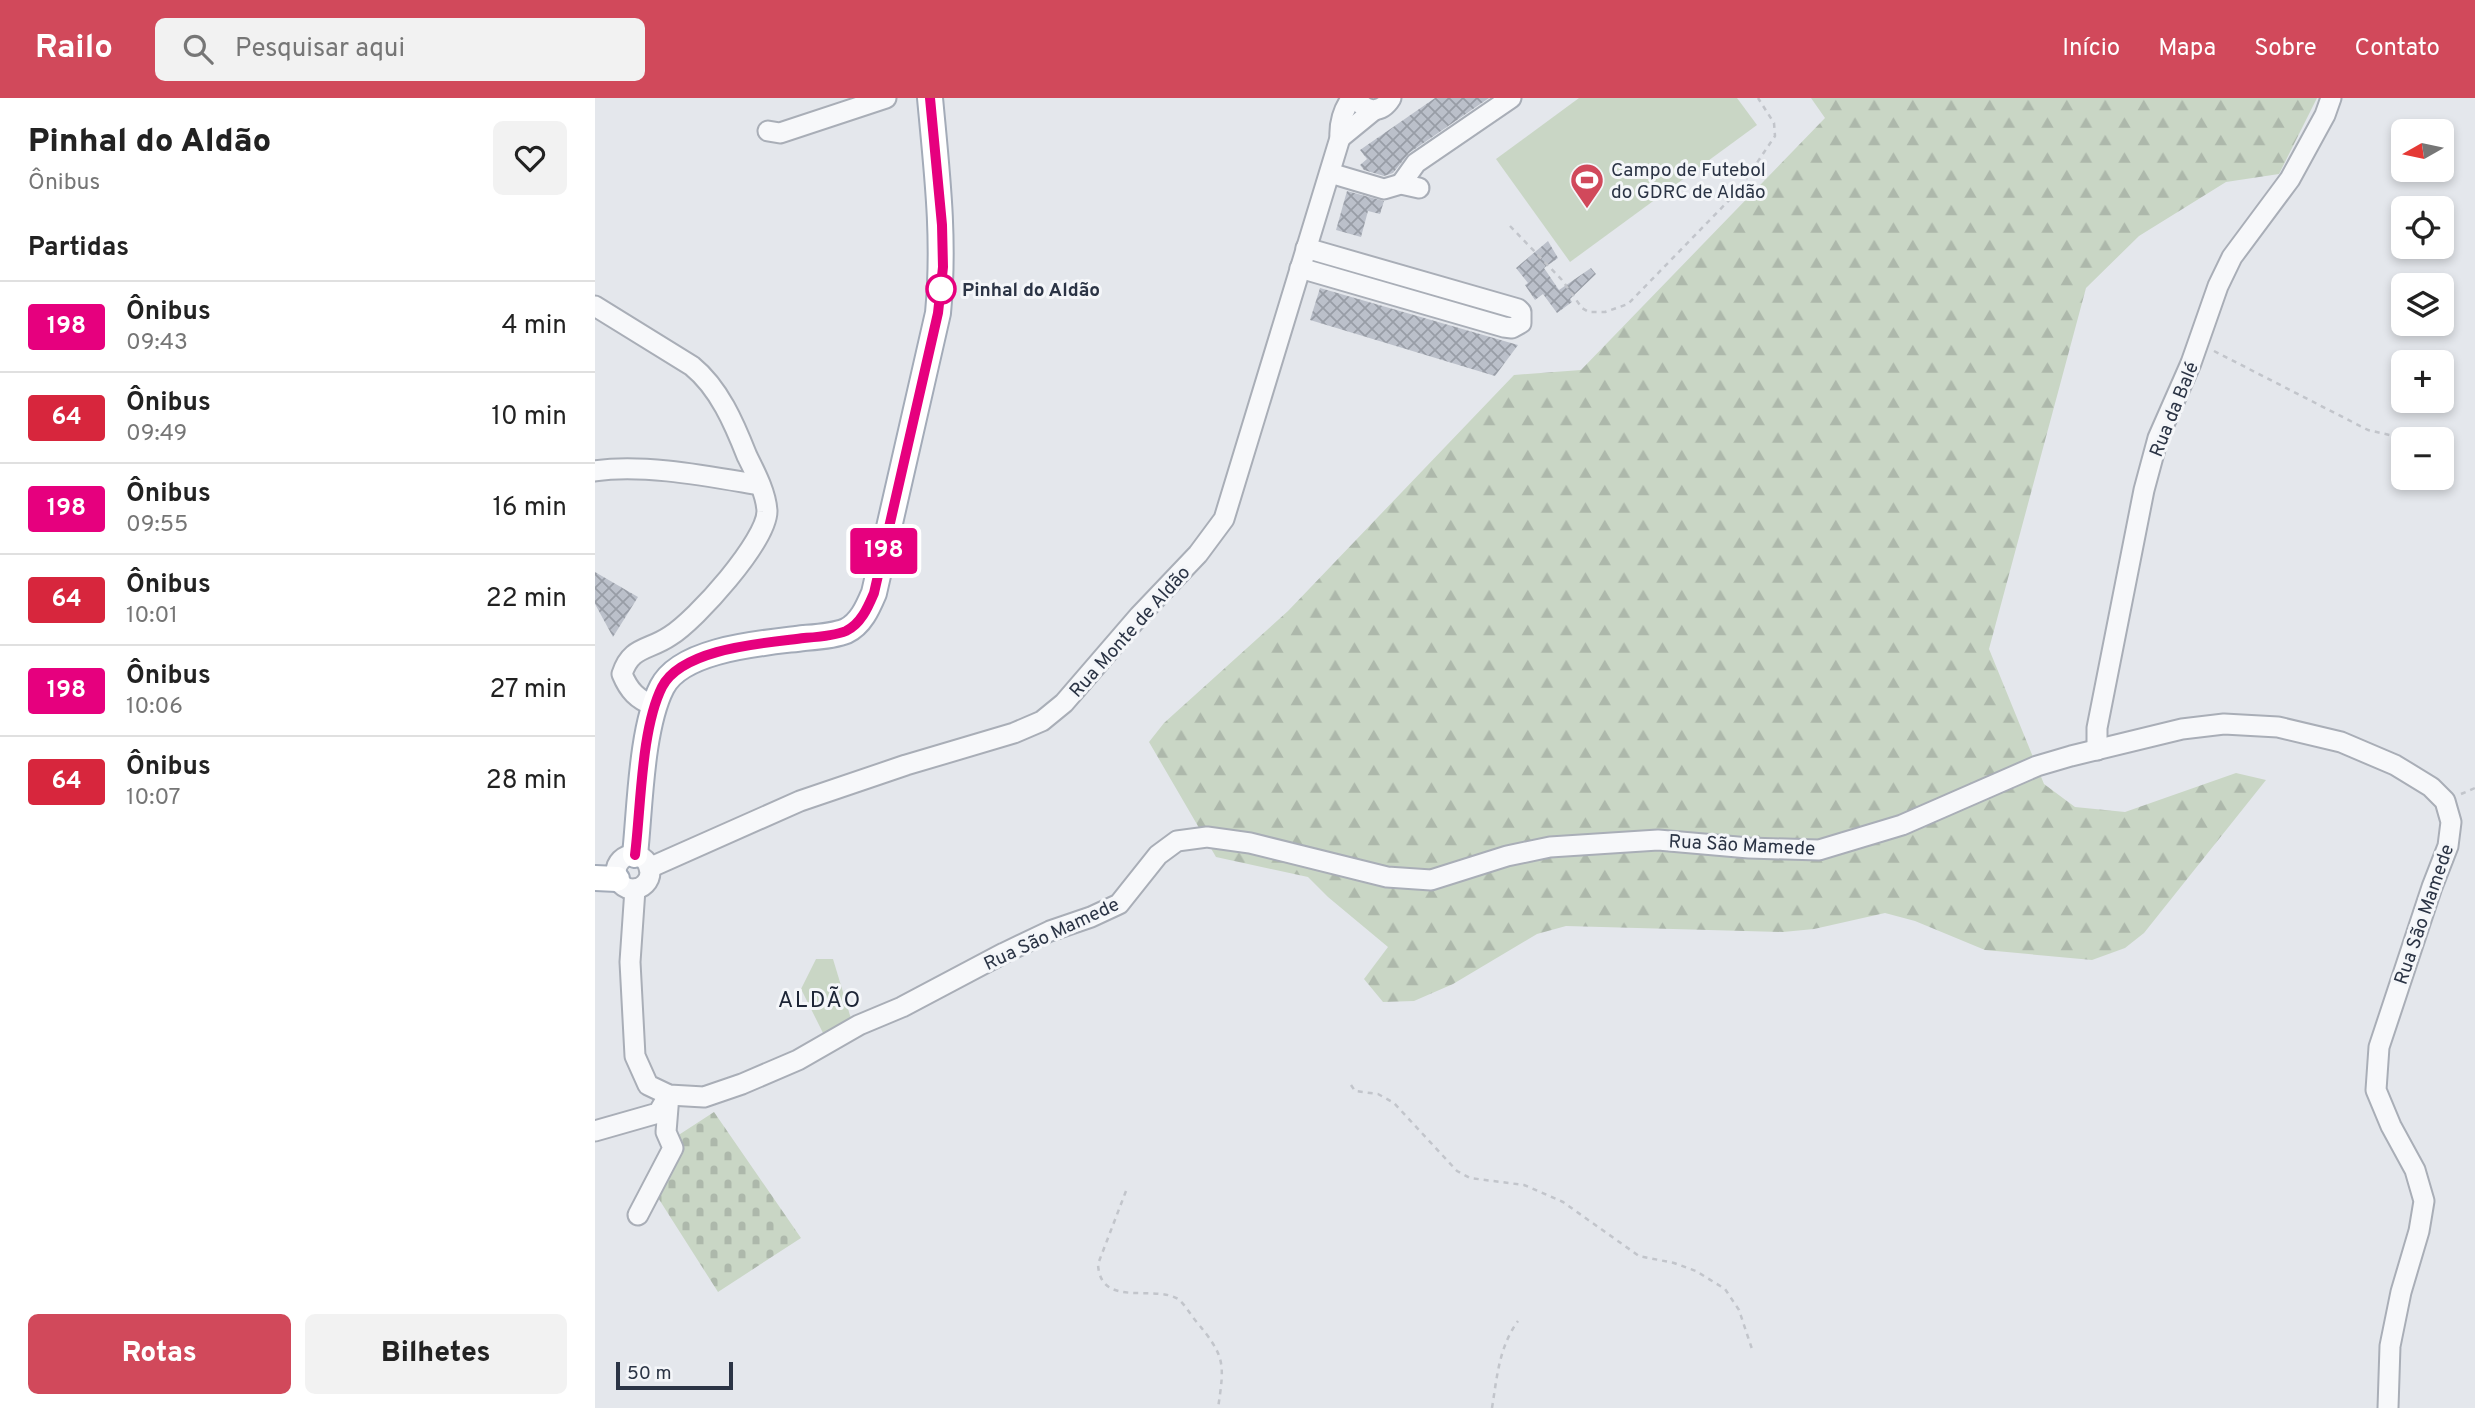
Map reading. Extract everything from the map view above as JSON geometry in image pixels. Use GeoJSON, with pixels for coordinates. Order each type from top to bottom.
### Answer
{"type":"FeatureCollection","features":[{"type":"Feature","properties":{"kind":"main road"},"geometry":{"type":"LineString","coordinates":[[642,862],[648,732],[663,684],[673,673],[690,662],[759,644],[847,630],[866,612],[874,593],[938,313],[943,267],[942,225],[930,98]]}},
{"type":"Feature","properties":{"kind":"street"},"geometry":{"type":"LineString","coordinates":[[768,131],[780,133],[886,98]]}},
{"type":"Feature","properties":{"kind":"street"},"geometry":{"type":"LineString","coordinates":[[1355,98],[1362,106],[1373,111]]}},
{"type":"Feature","properties":{"kind":"street","name":"Rua Monte de Aldão"},"geometry":{"type":"LineString","coordinates":[[642,862],[800,801],[906,765],[1014,733],[1042,721],[1064,703],[1139,616],[1198,554],[1224,519],[1341,138],[1339,126],[1348,102],[1355,98]]}},
{"type":"Feature","properties":{"kind":"street"},"geometry":{"type":"LineString","coordinates":[[1341,138],[1373,111],[1384,107],[1391,98]]}},
{"type":"Feature","properties":{"kind":"street"},"geometry":{"type":"LineString","coordinates":[[1330,173],[1384,189],[1410,186],[1416,163],[1511,98]]}},
{"type":"Feature","properties":{"kind":"street","name":"Rua da Balé"},"geometry":{"type":"LineString","coordinates":[[2098,750],[2097,728],[2144,490],[2158,438],[2232,257],[2290,179],[2325,115],[2331,98]]}},
{"type":"Feature","properties":{"kind":"street"},"geometry":{"type":"LineString","coordinates":[[1300,268],[1504,327],[1512,328],[1521,323],[1521,312],[1518,309],[1306,248]]}},
{"type":"Feature","properties":{"kind":"street"},"geometry":{"type":"LineString","coordinates":[[595,306],[692,366],[706,378],[739,436],[760,485],[767,510],[765,524],[756,541],[710,601],[670,636],[632,655],[626,662],[622,674],[628,688],[639,700],[654,706]]}},
{"type":"Feature","properties":{"kind":"street"},"geometry":{"type":"LineString","coordinates":[[595,471],[611,468],[638,470],[705,476],[760,485]]}},
{"type":"Feature","properties":{"kind":"street","name":"Rua São Mamede"},"geometry":{"type":"LineString","coordinates":[[669,1095],[704,1097],[742,1084],[797,1060],[859,1025],[902,1007],[1027,942],[1119,905],[1158,855],[1177,841],[1207,837],[1250,843],[1387,877],[1431,880],[1507,856],[1550,847],[1658,840],[1749,848],[1819,850],[1902,825],[2037,766],[2182,729],[2224,724],[2279,727],[2341,742],[2395,765],[2431,787],[2445,801],[2451,822],[2448,846],[2379,1047],[2376,1090],[2391,1126],[2415,1170],[2424,1200],[2419,1231],[2401,1292],[2390,1346],[2388,1408]]}},
{"type":"Feature","properties":{"kind":"street"},"geometry":{"type":"LineString","coordinates":[[616,882],[645,884],[642,862],[626,856],[619,862],[616,870],[616,882],[630,962],[635,1056],[648,1085],[669,1095]]}},
{"type":"Feature","properties":{"kind":"street"},"geometry":{"type":"LineString","coordinates":[[595,1131],[658,1113],[669,1095]]}},
{"type":"Feature","properties":{"kind":"street"},"geometry":{"type":"LineString","coordinates":[[638,1215],[674,1148],[666,1132],[669,1095]]}},
{"type":"Feature","properties":{"kind":"path"},"geometry":{"type":"LineString","coordinates":[[1510,226],[1562,280],[1582,308],[1597,313],[1622,308],[1748,179],[1775,136],[1774,123],[1758,98]]}},
{"type":"Feature","properties":{"kind":"path"},"geometry":{"type":"LineString","coordinates":[[2199,343],[2368,430],[2391,435]]}},
{"type":"Feature","properties":{"kind":"path"},"geometry":{"type":"LineString","coordinates":[[1350,1085],[1355,1091],[1378,1094],[1394,1103],[1457,1171],[1470,1178],[1524,1185],[1563,1202],[1639,1256],[1674,1263],[1696,1271],[1725,1289],[1739,1310],[1752,1349]]}},
{"type":"Feature","properties":{"kind":"path"},"geometry":{"type":"LineString","coordinates":[[1126,1191],[1098,1265],[1098,1275],[1107,1286],[1119,1291],[1178,1299],[1220,1354],[1223,1368],[1218,1408]]}},
{"type":"Feature","properties":{"kind":"path"},"geometry":{"type":"LineString","coordinates":[[1492,1408],[1501,1354],[1509,1333],[1518,1321]]}},
{"type":"Feature","properties":{"kind":"green space","name":"Campo de Futebol do GDRC de Aldão"},"geometry":{"type":"Polygon","coordinates":[[[1579,98],[1737,98],[1757,125],[1570,262],[1496,159],[1579,98]]]}},
{"type":"Feature","properties":{"kind":"green space"},"geometry":{"type":"Polygon","coordinates":[[[1811,98],[2317,98],[2279,174],[2226,182],[2139,236],[2086,288],[1989,649],[2044,784],[2075,807],[2125,812],[2236,773],[2266,780],[2144,933],[2125,948],[2092,960],[1985,950],[1915,921],[1885,913],[1814,929],[1783,932],[1566,926],[1537,934],[1453,984],[1414,1001],[1383,1002],[1364,979],[1388,947],[1308,877],[1216,857],[1149,742],[1164,723],[1288,611],[1514,375],[1581,370],[1825,118],[1811,98]]]}},
{"type":"Feature","properties":{"kind":"green space"},"geometry":{"type":"Polygon","coordinates":[[[816,959],[833,959],[852,1022],[824,1035],[801,989],[816,959]]]}},
{"type":"Feature","properties":{"kind":"green space"},"geometry":{"type":"Polygon","coordinates":[[[714,1112],[801,1238],[718,1292],[655,1193],[682,1152],[674,1138],[714,1112]]]}},
{"type":"Feature","properties":{"kind":"building"},"geometry":{"type":"Polygon","coordinates":[[[1435,98],[1489,98],[1409,153],[1393,173],[1384,176],[1364,170],[1360,165],[1367,159],[1360,150],[1435,98]]]}},
{"type":"Feature","properties":{"kind":"building"},"geometry":{"type":"Polygon","coordinates":[[[1347,191],[1384,201],[1380,214],[1368,211],[1361,237],[1336,230],[1347,191]]]}},
{"type":"Feature","properties":{"kind":"building"},"geometry":{"type":"Polygon","coordinates":[[[1548,241],[1558,258],[1544,268],[1559,290],[1591,268],[1596,274],[1570,299],[1572,302],[1557,313],[1543,294],[1535,300],[1525,285],[1528,283],[1516,268],[1548,241]]]}},
{"type":"Feature","properties":{"kind":"building"},"geometry":{"type":"Polygon","coordinates":[[[1320,288],[1518,345],[1495,376],[1310,320],[1320,288]]]}},
{"type":"Feature","properties":{"kind":"building"},"geometry":{"type":"Polygon","coordinates":[[[595,572],[638,597],[613,637],[595,604],[595,572]]]}},
{"type":"Feature","properties":{"kind":"bus line","name":"198"},"geometry":{"type":"LineString","coordinates":[[635,855],[648,732],[663,684],[673,673],[690,662],[713,654],[847,630],[866,612],[874,593],[938,313],[943,267],[942,225],[930,98]]}},
{"type":"Feature","properties":{"kind":"place","name":"Campo de Futebol do GDRC de Aldão"},"geometry":{"type":"Point","coordinates":[1587,210]}},
{"type":"Feature","properties":{"kind":"place","name":"Pinhal do Aldão"},"geometry":{"type":"Point","coordinates":[941,289]}},
{"type":"Feature","properties":{"kind":"district","name":"ALDÃO"},"geometry":{"type":"Point","coordinates":[820,999]}}]}
